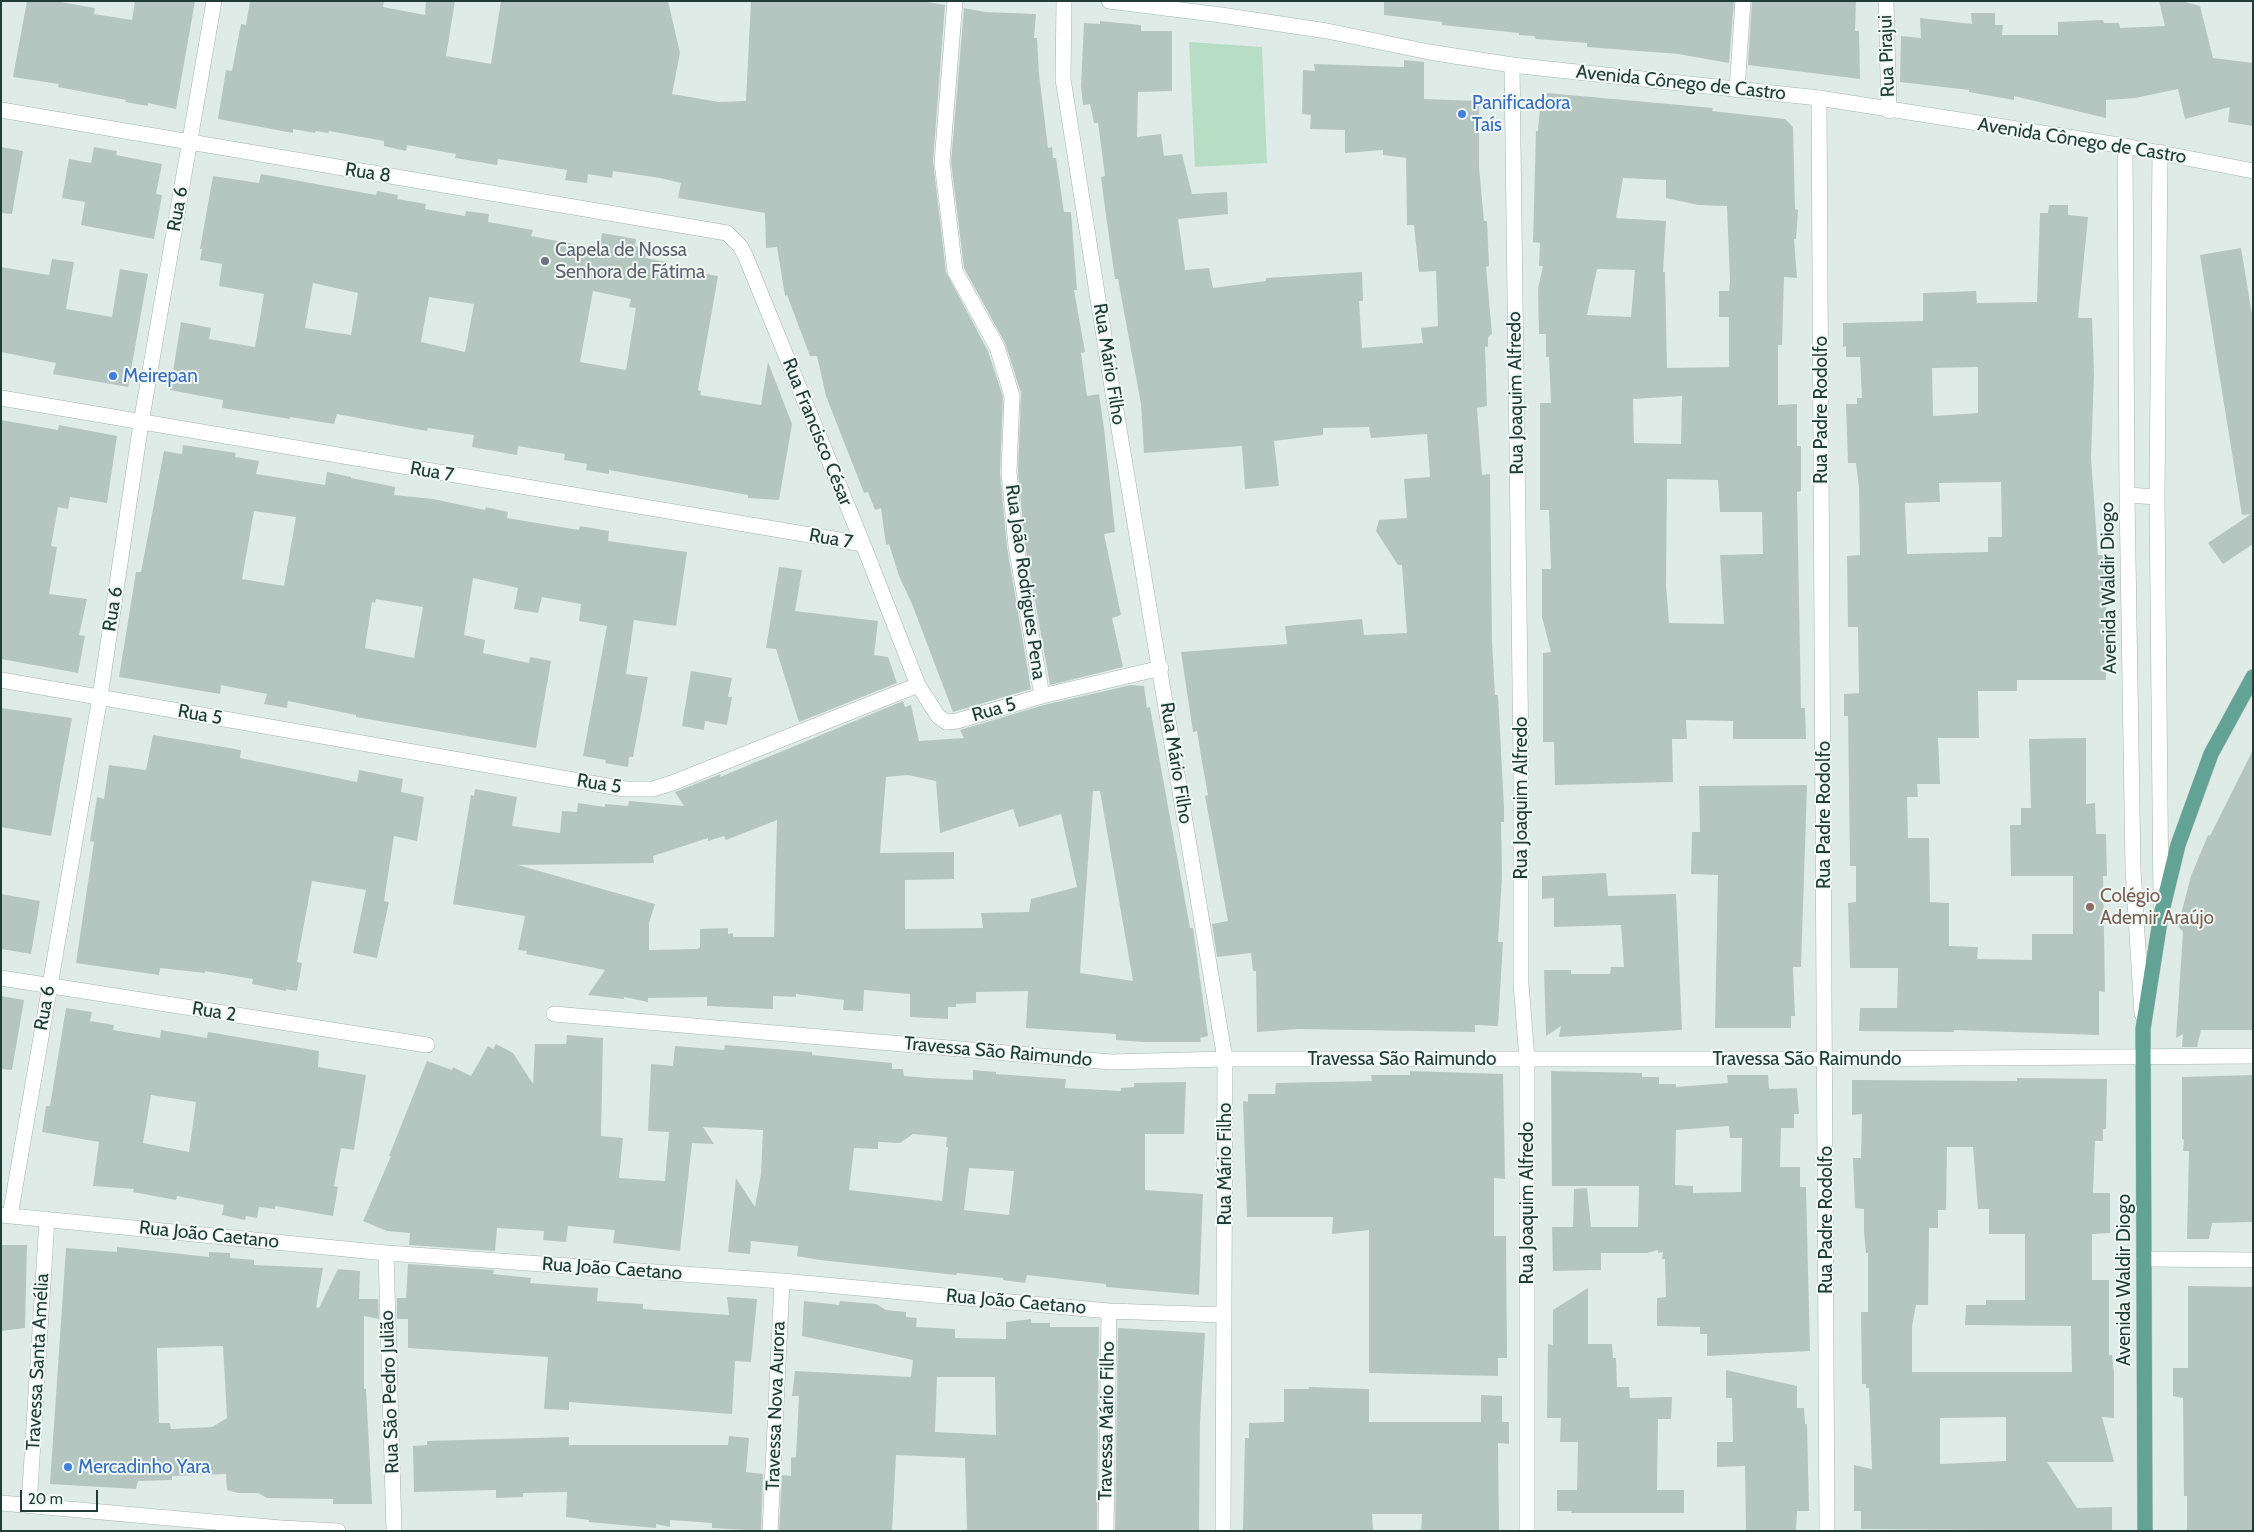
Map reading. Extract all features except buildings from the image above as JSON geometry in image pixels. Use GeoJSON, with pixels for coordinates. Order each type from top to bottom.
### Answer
{"type":"FeatureCollection","features":[{"type":"Feature","properties":{"kind":"main road","name":"Avenida Waldir Diogo"},"geometry":{"type":"LineString","coordinates":[[2144,1531],[2143,1029],[2161,915],[2178,845],[2211,754],[2253,678]]}},
{"type":"Feature","properties":{"kind":"street","name":"Rua 6"},"geometry":{"type":"LineString","coordinates":[[6,1216],[100,697],[141,424],[214,1]]}},
{"type":"Feature","properties":{"kind":"street","name":"Rua João Rodrigues Pena"},"geometry":{"type":"LineString","coordinates":[[955,1],[942,162],[955,271],[997,347],[1012,396],[1008,472],[1016,546],[1042,696]]}},
{"type":"Feature","properties":{"kind":"street","name":"Rua Mário Filho"},"geometry":{"type":"LineString","coordinates":[[1064,1],[1063,79],[1112,387],[1161,668],[1225,1059],[1223,1531]]}},
{"type":"Feature","properties":{"kind":"street","name":"Avenida Cônego de Castro"},"geometry":{"type":"LineString","coordinates":[[1109,1],[1317,30],[1429,52],[1512,65],[1819,98],[1889,111],[2125,146],[2253,172]]}},
{"type":"Feature","properties":{"kind":"street"},"geometry":{"type":"LineString","coordinates":[[1737,90],[1743,1]]}},
{"type":"Feature","properties":{"kind":"street","name":"Rua Pirajui"},"geometry":{"type":"LineString","coordinates":[[1886,1],[1889,111]]}},
{"type":"Feature","properties":{"kind":"street","name":"Rua Joaquim Alfredo"},"geometry":{"type":"LineString","coordinates":[[1512,65],[1521,759],[1521,984],[1527,1059],[1527,1531]]}},
{"type":"Feature","properties":{"kind":"street","name":"Rua Padre Rodolfo"},"geometry":{"type":"LineString","coordinates":[[1819,98],[1826,1059],[1827,1531]]}},
{"type":"Feature","properties":{"kind":"street","name":"Rua 8"},"geometry":{"type":"LineString","coordinates":[[1,110],[720,231],[734,238]]}},
{"type":"Feature","properties":{"kind":"street","name":"Avenida Waldir Diogo"},"geometry":{"type":"LineString","coordinates":[[2125,146],[2127,495],[2133,869],[2143,1029]]}},
{"type":"Feature","properties":{"kind":"street","name":"Avenida Waldir Diogo"},"geometry":{"type":"LineString","coordinates":[[2160,152],[2157,497],[2161,915]]}},
{"type":"Feature","properties":{"kind":"street","name":"Rua Francisco César"},"geometry":{"type":"LineString","coordinates":[[734,238],[745,256],[863,544],[918,685]]}},
{"type":"Feature","properties":{"kind":"street","name":"Rua 7"},"geometry":{"type":"LineString","coordinates":[[1,398],[141,424],[863,544]]}},
{"type":"Feature","properties":{"kind":"street"},"geometry":{"type":"LineString","coordinates":[[2127,495],[2157,497]]}},
{"type":"Feature","properties":{"kind":"street","name":"Rua 5"},"geometry":{"type":"LineString","coordinates":[[1,680],[625,789],[653,789],[918,685],[929,706],[946,722],[957,721],[1042,696],[1161,668]]}},
{"type":"Feature","properties":{"kind":"street","name":"Rua 2"},"geometry":{"type":"LineString","coordinates":[[1,978],[48,987],[427,1045]]}},
{"type":"Feature","properties":{"kind":"street","name":"Travessa São Raimundo"},"geometry":{"type":"LineString","coordinates":[[554,1014],[1111,1062],[1225,1059],[1826,1059],[2253,1056]]}},
{"type":"Feature","properties":{"kind":"street","name":"Rua João Caetano"},"geometry":{"type":"LineString","coordinates":[[6,1216],[386,1253],[782,1281],[1109,1311],[1224,1315]]}},
{"type":"Feature","properties":{"kind":"street","name":"Travessa Santa Amélia"},"geometry":{"type":"LineString","coordinates":[[29,1505],[47,1219]]}},
{"type":"Feature","properties":{"kind":"street","name":"Rua São Pedro Julião"},"geometry":{"type":"LineString","coordinates":[[386,1253],[394,1531]]}},
{"type":"Feature","properties":{"kind":"street"},"geometry":{"type":"LineString","coordinates":[[2144,1259],[2253,1260]]}},
{"type":"Feature","properties":{"kind":"street","name":"Travessa Nova Aurora"},"geometry":{"type":"LineString","coordinates":[[770,1531],[782,1281]]}},
{"type":"Feature","properties":{"kind":"street","name":"Travessa Mário Filho"},"geometry":{"type":"LineString","coordinates":[[1106,1531],[1109,1311]]}},
{"type":"Feature","properties":{"kind":"street"},"geometry":{"type":"LineString","coordinates":[[1,1503],[280,1528],[338,1531]]}},
{"type":"Feature","properties":{"kind":"green space"},"geometry":{"type":"Polygon","coordinates":[[[1189,42],[1262,47],[1267,163],[1195,167],[1189,42]]]}},
{"type":"Feature","properties":{"kind":"place","name":"Panificadora Taís"},"geometry":{"type":"Point","coordinates":[1462,114]}},
{"type":"Feature","properties":{"kind":"place","name":"Capela de Nossa Senhora de Fátima"},"geometry":{"type":"Point","coordinates":[545,261]}},
{"type":"Feature","properties":{"kind":"place","name":"Meirepan"},"geometry":{"type":"Point","coordinates":[113,376]}},
{"type":"Feature","properties":{"kind":"place","name":"Colégio Ademir Araújo"},"geometry":{"type":"Point","coordinates":[2090,907]}},
{"type":"Feature","properties":{"kind":"place","name":"Mercadinho Yara"},"geometry":{"type":"Point","coordinates":[68,1467]}}]}
